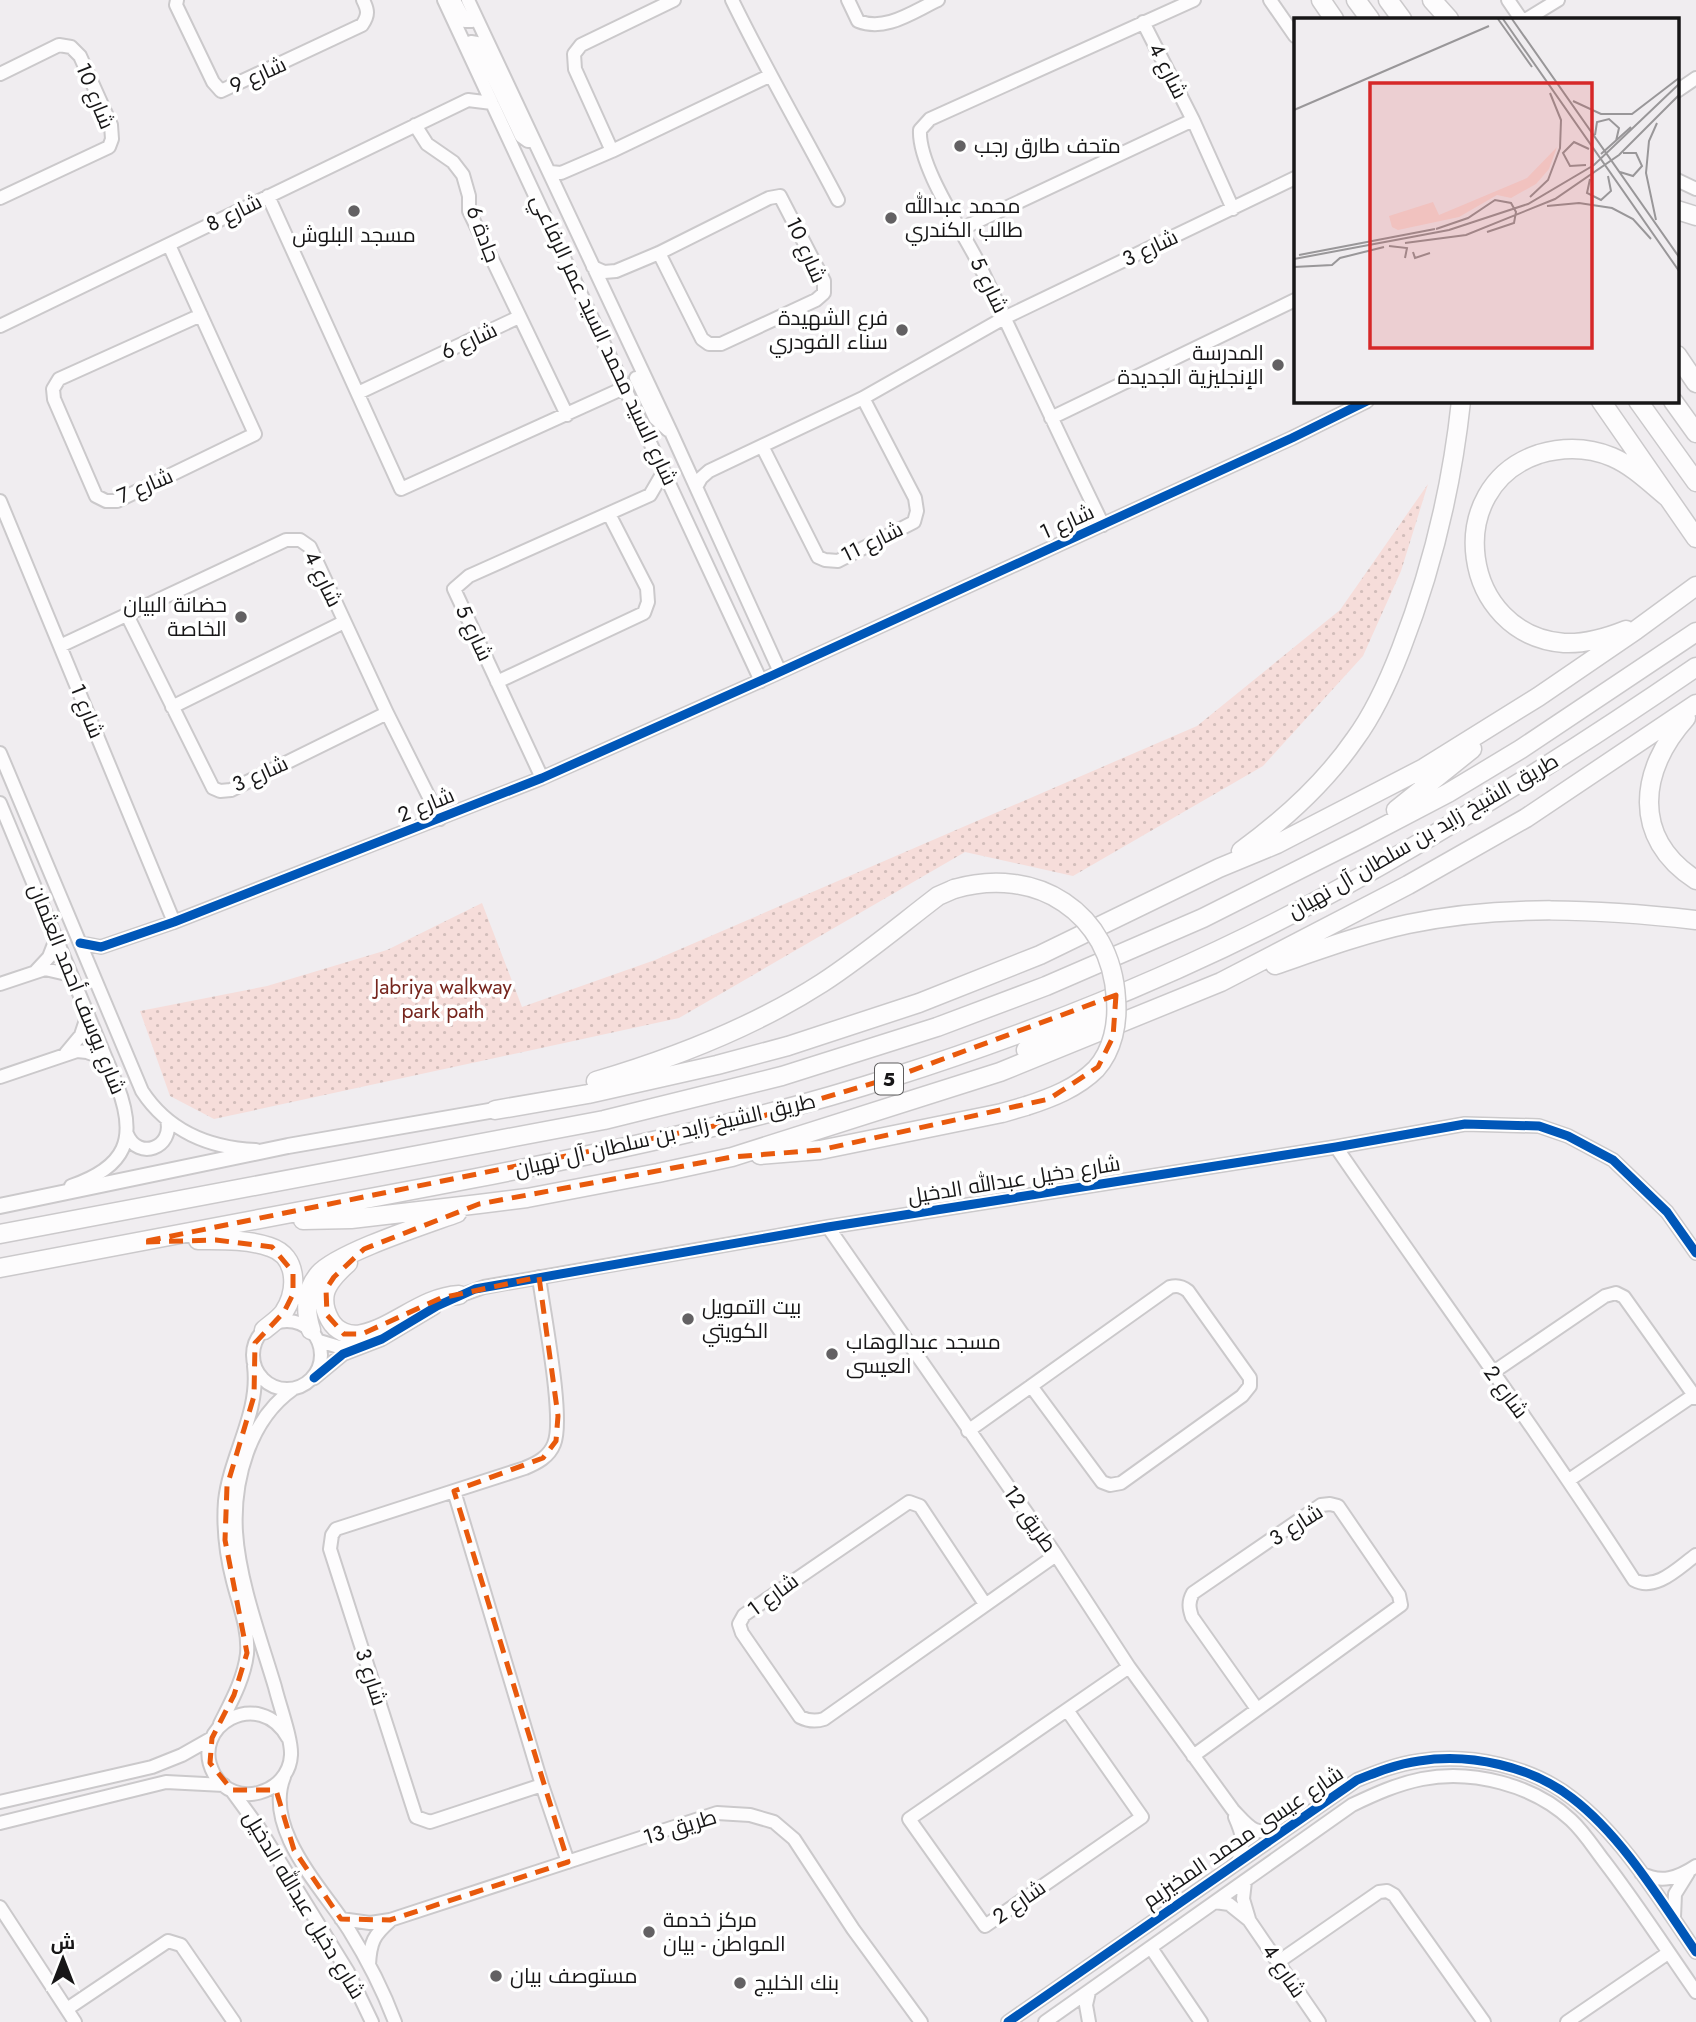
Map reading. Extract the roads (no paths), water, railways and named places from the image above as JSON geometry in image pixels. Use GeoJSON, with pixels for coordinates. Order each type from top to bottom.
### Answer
{"type":"FeatureCollection","features":[{"type":"Feature","properties":{"kind":"highway"},"geometry":{"type":"LineString","coordinates":[[1321,0],[1333,18]]}},
{"type":"Feature","properties":{"kind":"highway"},"geometry":{"type":"LineString","coordinates":[[1356,0],[1369,18]]}},
{"type":"Feature","properties":{"kind":"highway"},"geometry":{"type":"LineString","coordinates":[[1388,0],[1401,18]]}},
{"type":"Feature","properties":{"kind":"highway"},"geometry":{"type":"LineString","coordinates":[[1431,0],[1445,18]]}},
{"type":"Feature","properties":{"kind":"highway"},"geometry":{"type":"LineString","coordinates":[[1678,210],[1696,216]]}},
{"type":"Feature","properties":{"kind":"highway"},"geometry":{"type":"LineString","coordinates":[[1678,356],[1696,383]]}},
{"type":"Feature","properties":{"kind":"highway"},"geometry":{"type":"LineString","coordinates":[[1219,868],[1273,827],[1314,790],[1357,737],[1372,710],[1398,656],[1430,566],[1447,494],[1461,402]]}},
{"type":"Feature","properties":{"kind":"highway"},"geometry":{"type":"LineString","coordinates":[[1602,402],[1691,531]]}},
{"type":"Feature","properties":{"kind":"highway"},"geometry":{"type":"LineString","coordinates":[[1639,402],[1696,482]]}},
{"type":"Feature","properties":{"kind":"highway"},"geometry":{"type":"LineString","coordinates":[[1674,402],[1696,433]]}},
{"type":"Feature","properties":{"kind":"highway"},"geometry":{"type":"LineString","coordinates":[[1649,621],[1606,638],[1580,643],[1553,641],[1527,632],[1504,616],[1484,589],[1475,560],[1475,531],[1483,503],[1506,473],[1530,458],[1557,450],[1585,450],[1611,457],[1636,471],[1667,497]]}},
{"type":"Feature","properties":{"kind":"highway"},"geometry":{"type":"LineString","coordinates":[[495,1110],[588,1094],[788,1046],[919,1003],[1040,955],[1219,868],[1277,844],[1424,768],[1538,697],[1696,586]]}},
{"type":"Feature","properties":{"kind":"highway","name":"طريق الشيخ زايد بن سلطان آل نهيان"},"geometry":{"type":"LineString","coordinates":[[0,1234],[604,1120],[782,1076],[937,1027],[1046,986],[1203,918],[1362,838],[1448,793],[1521,749],[1696,632]]}},
{"type":"Feature","properties":{"kind":"highway","name":"طريق الشيخ زايد بن سلطان آل نهيان"},"geometry":{"type":"LineString","coordinates":[[0,1268],[599,1154],[763,1116],[897,1076],[1032,1028],[1163,974],[1338,890],[1548,764],[1696,667]]}},
{"type":"Feature","properties":{"kind":"highway"},"geometry":{"type":"LineString","coordinates":[[1362,838],[1538,697]]}},
{"type":"Feature","properties":{"kind":"highway"},"geometry":{"type":"LineString","coordinates":[[1696,706],[1659,754],[1651,778],[1649,797],[1652,822],[1659,840],[1676,864],[1696,880]]}},
{"type":"Feature","properties":{"kind":"highway"},"geometry":{"type":"LineString","coordinates":[[1221,982],[1408,885],[1525,818],[1696,706]]}},
{"type":"Feature","properties":{"kind":"highway"},"geometry":{"type":"LineString","coordinates":[[268,1219],[351,1219],[480,1204],[732,1157],[820,1150],[1026,1106],[1049,1099],[1081,1082],[1098,1067],[1108,1051],[1114,1037],[1117,1010],[1111,965],[1090,926],[1056,897],[1035,887],[1015,882],[993,881],[954,888],[938,896],[823,982],[746,1025],[646,1066],[495,1110]]}},
{"type":"Feature","properties":{"kind":"highway"},"geometry":{"type":"LineString","coordinates":[[732,1157],[1000,1072],[1221,982],[1386,929],[1462,915],[1496,912],[1593,911],[1696,920]]}},
{"type":"Feature","properties":{"kind":"highway"},"geometry":{"type":"LineString","coordinates":[[950,1086],[1088,1021],[1163,974]]}},
{"type":"Feature","properties":{"kind":"highway"},"geometry":{"type":"LineString","coordinates":[[315,1336],[307,1306],[313,1283],[323,1270],[334,1262],[364,1249],[480,1204]]}},
{"type":"Feature","properties":{"kind":"highway"},"geometry":{"type":"LineString","coordinates":[[142,1242],[243,1241],[272,1247],[282,1253],[293,1272],[293,1294],[284,1312],[264,1330]]}},
{"type":"Feature","properties":{"kind":"highway"},"geometry":{"type":"LineString","coordinates":[[0,1278],[102,1249]]}},
{"type":"Feature","properties":{"kind":"highway"},"geometry":{"type":"LineString","coordinates":[[364,1249],[341,1268],[326,1289],[324,1302],[327,1315],[344,1334],[362,1334],[433,1300],[459,1295]]}},
{"type":"Feature","properties":{"kind":"main road"},"geometry":{"type":"LineString","coordinates":[[0,1206],[288,1146],[495,1110]]}},
{"type":"Feature","properties":{"kind":"street","name":"شارع 9"},"geometry":{"type":"LineString","coordinates":[[177,0],[176,5],[191,38],[220,91],[362,25],[367,19],[368,10],[363,0]]}},
{"type":"Feature","properties":{"kind":"street","name":"شارع السيد محمد السيد عمر الرفاعي"},"geometry":{"type":"LineString","coordinates":[[444,0],[540,201],[761,681]]}},
{"type":"Feature","properties":{"kind":"street"},"geometry":{"type":"LineString","coordinates":[[454,0],[464,20],[472,21],[475,15]]}},
{"type":"Feature","properties":{"kind":"street","name":"شارع السيد محمد السيد عمر الرفاعي"},"geometry":{"type":"LineString","coordinates":[[468,0],[671,432],[780,672]]}},
{"type":"Feature","properties":{"kind":"street"},"geometry":{"type":"LineString","coordinates":[[612,151],[575,69],[574,54],[581,45],[674,0]]}},
{"type":"Feature","properties":{"kind":"street"},"geometry":{"type":"LineString","coordinates":[[732,0],[769,76],[838,200]]}},
{"type":"Feature","properties":{"kind":"street"},"geometry":{"type":"LineString","coordinates":[[848,0],[858,21],[884,26],[938,0]]}},
{"type":"Feature","properties":{"kind":"street","name":"شارع 5"},"geometry":{"type":"LineString","coordinates":[[1103,525],[961,229],[925,163],[920,130],[930,120],[1194,0]]}},
{"type":"Feature","properties":{"kind":"street"},"geometry":{"type":"LineString","coordinates":[[1270,0],[1294,35]]}},
{"type":"Feature","properties":{"kind":"street"},"geometry":{"type":"LineString","coordinates":[[1508,0],[1520,18]]}},
{"type":"Feature","properties":{"kind":"street"},"geometry":{"type":"LineString","coordinates":[[1529,18],[1558,0]]}},
{"type":"Feature","properties":{"kind":"street","name":"شارع 4"},"geometry":{"type":"LineString","coordinates":[[1143,22],[1193,120],[1233,209]]}},
{"type":"Feature","properties":{"kind":"street"},"geometry":{"type":"LineString","coordinates":[[467,48],[471,42],[477,43],[521,136],[528,141],[534,141]]}},
{"type":"Feature","properties":{"kind":"street","name":"شارع 10"},"geometry":{"type":"LineString","coordinates":[[0,74],[59,45],[71,47],[80,56],[111,125],[112,139],[109,147],[0,198]]}},
{"type":"Feature","properties":{"kind":"street"},"geometry":{"type":"LineString","coordinates":[[480,76],[468,100],[492,103]]}},
{"type":"Feature","properties":{"kind":"street"},"geometry":{"type":"LineString","coordinates":[[550,172],[565,172],[769,76]]}},
{"type":"Feature","properties":{"kind":"street"},"geometry":{"type":"LineString","coordinates":[[1678,90],[1696,78]]}},
{"type":"Feature","properties":{"kind":"street","name":"شارع 8"},"geometry":{"type":"LineString","coordinates":[[0,326],[468,100]]}},
{"type":"Feature","properties":{"kind":"street","name":"شارع 4"},"geometry":{"type":"LineString","coordinates":[[961,229],[1193,120]]}},
{"type":"Feature","properties":{"kind":"street","name":"جادة 6"},"geometry":{"type":"LineString","coordinates":[[415,125],[427,144],[453,162],[463,174],[469,196],[469,211],[519,317]]}},
{"type":"Feature","properties":{"kind":"street"},"geometry":{"type":"LineString","coordinates":[[558,189],[559,180],[565,172]]}},
{"type":"Feature","properties":{"kind":"street","name":"شارع 3"},"geometry":{"type":"LineString","coordinates":[[1004,318],[1294,178]]}},
{"type":"Feature","properties":{"kind":"street"},"geometry":{"type":"LineString","coordinates":[[1678,180],[1696,189]]}},
{"type":"Feature","properties":{"kind":"street"},"geometry":{"type":"LineString","coordinates":[[268,196],[401,489],[626,387]]}},
{"type":"Feature","properties":{"kind":"street","name":"شارع 10"},"geometry":{"type":"LineString","coordinates":[[616,271],[659,253],[769,198],[779,196],[824,281],[824,293],[816,300],[721,344],[709,344],[702,339],[659,253]]}},
{"type":"Feature","properties":{"kind":"street"},"geometry":{"type":"LineString","coordinates":[[540,201],[553,214],[601,313],[606,318],[611,316],[613,310]]}},
{"type":"Feature","properties":{"kind":"street","name":"شارع 7"},"geometry":{"type":"LineString","coordinates":[[169,245],[201,315],[255,434],[117,501],[106,501],[96,496],[54,399],[53,389],[59,379],[201,315]]}},
{"type":"Feature","properties":{"kind":"street"},"geometry":{"type":"LineString","coordinates":[[593,267],[604,272],[616,271]]}},
{"type":"Feature","properties":{"kind":"street"},"geometry":{"type":"LineString","coordinates":[[606,294],[616,271]]}},
{"type":"Feature","properties":{"kind":"street"},"geometry":{"type":"LineString","coordinates":[[1051,418],[1294,300]]}},
{"type":"Feature","properties":{"kind":"street","name":"شارع 6"},"geometry":{"type":"LineString","coordinates":[[359,393],[519,317],[566,415]]}},
{"type":"Feature","properties":{"kind":"street"},"geometry":{"type":"LineString","coordinates":[[696,487],[709,471],[863,398],[1004,318]]}},
{"type":"Feature","properties":{"kind":"street"},"geometry":{"type":"LineString","coordinates":[[604,341],[610,332],[615,334],[655,418],[671,432]]}},
{"type":"Feature","properties":{"kind":"street","name":"شارع 11"},"geometry":{"type":"LineString","coordinates":[[762,446],[818,557],[838,561],[914,522],[917,511],[915,498],[863,398]]}},
{"type":"Feature","properties":{"kind":"street","name":"شارع 1"},"geometry":{"type":"LineString","coordinates":[[780,672],[1292,438],[1365,402]]}},
{"type":"Feature","properties":{"kind":"street"},"geometry":{"type":"LineString","coordinates":[[687,467],[709,471]]}},
{"type":"Feature","properties":{"kind":"street"},"geometry":{"type":"LineString","coordinates":[[650,495],[659,484],[664,471]]}},
{"type":"Feature","properties":{"kind":"street"},"geometry":{"type":"LineString","coordinates":[[650,495],[677,499]]}},
{"type":"Feature","properties":{"kind":"street","name":"شارع 5"},"geometry":{"type":"LineString","coordinates":[[542,778],[454,589],[469,576],[650,495]]}},
{"type":"Feature","properties":{"kind":"street","name":"شارع 1"},"geometry":{"type":"LineString","coordinates":[[0,501],[174,922]]}},
{"type":"Feature","properties":{"kind":"street","name":"شارع 5"},"geometry":{"type":"LineString","coordinates":[[497,682],[644,613],[648,603],[648,588],[610,514]]}},
{"type":"Feature","properties":{"kind":"street","name":"شارع 4"},"geometry":{"type":"LineString","coordinates":[[60,646],[286,540],[300,540],[310,547],[387,713],[440,819]]}},
{"type":"Feature","properties":{"kind":"street","name":"شارع 3"},"geometry":{"type":"LineString","coordinates":[[127,615],[213,788],[220,791],[231,790],[387,713]]}},
{"type":"Feature","properties":{"kind":"street"},"geometry":{"type":"LineString","coordinates":[[172,707],[344,622]]}},
{"type":"Feature","properties":{"kind":"street","name":"شارع 2"},"geometry":{"type":"LineString","coordinates":[[79,943],[101,947],[174,922],[542,778],[780,672]]}},
{"type":"Feature","properties":{"kind":"street","name":"شارع يوسف أحمد العثمان"},"geometry":{"type":"LineString","coordinates":[[0,753],[137,1082],[154,1108],[167,1120],[194,1136],[224,1146],[256,1150],[288,1146]]}},
{"type":"Feature","properties":{"kind":"street","name":"شارع يوسف أحمد العثمان"},"geometry":{"type":"LineString","coordinates":[[0,803],[121,1097],[127,1134]]}},
{"type":"Feature","properties":{"kind":"street"},"geometry":{"type":"LineString","coordinates":[[36,971],[49,957],[56,939]]}},
{"type":"Feature","properties":{"kind":"street"},"geometry":{"type":"LineString","coordinates":[[89,965],[93,955],[101,947]]}},
{"type":"Feature","properties":{"kind":"street"},"geometry":{"type":"LineString","coordinates":[[0,984],[36,971],[54,970],[71,975]]}},
{"type":"Feature","properties":{"kind":"street"},"geometry":{"type":"LineString","coordinates":[[66,1053],[80,1035],[88,1014]]}},
{"type":"Feature","properties":{"kind":"street"},"geometry":{"type":"LineString","coordinates":[[0,1077],[66,1053],[87,1052],[106,1059]]}},
{"type":"Feature","properties":{"kind":"street"},"geometry":{"type":"LineString","coordinates":[[127,1134],[131,1142],[139,1148],[154,1149],[166,1139],[169,1130],[167,1120]]}},
{"type":"Feature","properties":{"kind":"street","name":"شارع دخيل عبدالله الدخيل"},"geometry":{"type":"LineString","coordinates":[[314,1378],[328,1365],[360,1346],[383,1339],[459,1295],[475,1289],[828,1227],[1336,1147],[1465,1124],[1539,1126],[1568,1136],[1613,1160],[1667,1212],[1696,1253]]}},
{"type":"Feature","properties":{"kind":"street"},"geometry":{"type":"LineString","coordinates":[[24,1202],[100,1174],[115,1160],[127,1134]]}},
{"type":"Feature","properties":{"kind":"street","name":"شارع 2"},"geometry":{"type":"LineString","coordinates":[[1336,1147],[1569,1480],[1634,1580],[1647,1584],[1656,1583],[1696,1555]]}},
{"type":"Feature","properties":{"kind":"street","name":"طريق 12"},"geometry":{"type":"LineString","coordinates":[[828,1227],[1055,1555],[1129,1667],[1233,1810],[1259,1833],[1281,1831]]}},
{"type":"Feature","properties":{"kind":"street","name":"شارع 3"},"geometry":{"type":"LineString","coordinates":[[539,1277],[558,1416],[556,1441],[551,1451],[535,1464],[335,1529],[331,1535],[330,1549],[416,1817],[430,1822],[541,1785]]}},
{"type":"Feature","properties":{"kind":"street"},"geometry":{"type":"LineString","coordinates":[[968,1431],[1170,1287],[1177,1286],[1188,1291],[1250,1378],[1250,1385],[1242,1396],[1121,1483],[1111,1485],[1102,1482],[1031,1387]]}},
{"type":"Feature","properties":{"kind":"street"},"geometry":{"type":"LineString","coordinates":[[1492,1373],[1605,1296],[1616,1293],[1624,1297],[1695,1397],[1569,1480]]}},
{"type":"Feature","properties":{"kind":"street"},"geometry":{"type":"LineString","coordinates":[[0,1823],[166,1782],[228,1788],[247,1794],[262,1793],[275,1786],[285,1774],[291,1756],[288,1738],[243,1574],[236,1522],[241,1476],[253,1438],[271,1408],[293,1390],[314,1378],[322,1356],[315,1336],[291,1321],[276,1323],[264,1330],[253,1350],[254,1396],[229,1477],[224,1521],[228,1558],[243,1617],[247,1653],[240,1682],[215,1732],[209,1751],[215,1776],[228,1788]]}},
{"type":"Feature","properties":{"kind":"street","name":"شارع دخيل عبدالله الدخيل"},"geometry":{"type":"LineString","coordinates":[[315,1336],[339,1347],[360,1346]]}},
{"type":"Feature","properties":{"kind":"street"},"geometry":{"type":"LineString","coordinates":[[254,1366],[269,1385],[293,1390]]}},
{"type":"Feature","properties":{"kind":"street"},"geometry":{"type":"LineString","coordinates":[[454,1491],[541,1785],[568,1862]]}},
{"type":"Feature","properties":{"kind":"street","name":"شارع 1"},"geometry":{"type":"LineString","coordinates":[[985,1604],[920,1506],[909,1502],[744,1615],[739,1628],[800,1717],[816,1721],[824,1719],[1055,1555]]}},
{"type":"Feature","properties":{"kind":"street","name":"شارع 3"},"geometry":{"type":"LineString","coordinates":[[1193,1756],[1401,1605],[1399,1595],[1338,1506],[1321,1505],[1193,1593],[1190,1599],[1192,1617],[1257,1709]]}},
{"type":"Feature","properties":{"kind":"street","name":"شارع 2"},"geometry":{"type":"LineString","coordinates":[[1067,1710],[1142,1817],[985,1926],[909,1819],[1129,1667]]}},
{"type":"Feature","properties":{"kind":"street"},"geometry":{"type":"LineString","coordinates":[[0,1802],[152,1767],[182,1755],[240,1714],[257,1713],[272,1719],[288,1738]]}},
{"type":"Feature","properties":{"kind":"street","name":"شارع عيسى محمد المخيزيم"},"geometry":{"type":"LineString","coordinates":[[1008,2022],[1357,1780],[1403,1764],[1439,1759],[1488,1763],[1510,1768],[1534,1776],[1572,1798],[1605,1830],[1639,1871],[1696,1952]]}},
{"type":"Feature","properties":{"kind":"street","name":"شارع دخيل عبدالله الدخيل"},"geometry":{"type":"LineString","coordinates":[[285,1774],[280,1787],[279,1804],[286,1832],[294,1850],[341,1919],[395,2022]]}},
{"type":"Feature","properties":{"kind":"street","name":"شارع عيسى محمد المخيزيم"},"geometry":{"type":"LineString","coordinates":[[1045,2022],[1342,1813],[1397,1786],[1440,1776],[1499,1783],[1522,1789],[1542,1798],[1572,1821],[1696,1992]]}},
{"type":"Feature","properties":{"kind":"street"},"geometry":{"type":"LineString","coordinates":[[1357,1780],[1355,1791],[1364,1800]]}},
{"type":"Feature","properties":{"kind":"street","name":"شارع دخيل عبدالله الدخيل"},"geometry":{"type":"LineString","coordinates":[[228,1788],[259,1828],[348,1972],[372,2022]]}},
{"type":"Feature","properties":{"kind":"street"},"geometry":{"type":"LineString","coordinates":[[1328,1799],[1340,1801],[1342,1813]]}},
{"type":"Feature","properties":{"kind":"street","name":"طريق 12"},"geometry":{"type":"LineString","coordinates":[[1233,1810],[1243,1836],[1238,1861]]}},
{"type":"Feature","properties":{"kind":"street","name":"طريق 13"},"geometry":{"type":"LineString","coordinates":[[341,1919],[370,1923],[390,1920],[717,1813],[750,1815],[774,1822],[794,1839],[853,1929],[921,2022]]}},
{"type":"Feature","properties":{"kind":"street"},"geometry":{"type":"LineString","coordinates":[[1639,1871],[1665,1880],[1693,1868]]}},
{"type":"Feature","properties":{"kind":"street"},"geometry":{"type":"LineString","coordinates":[[1675,1922],[1675,1894],[1693,1868]]}},
{"type":"Feature","properties":{"kind":"street","name":"شارع 4"},"geometry":{"type":"LineString","coordinates":[[1245,1881],[1243,1899],[1249,1920]]}},
{"type":"Feature","properties":{"kind":"street"},"geometry":{"type":"LineString","coordinates":[[1278,1962],[1379,1892],[1387,1891],[1394,1895],[1484,2022]]}},
{"type":"Feature","properties":{"kind":"street","name":"شارع 4"},"geometry":{"type":"LineString","coordinates":[[1215,1902],[1229,1904],[1249,1920],[1320,2022]]}},
{"type":"Feature","properties":{"kind":"street"},"geometry":{"type":"LineString","coordinates":[[0,1907],[75,2022]]}},
{"type":"Feature","properties":{"kind":"street"},"geometry":{"type":"LineString","coordinates":[[1155,1919],[1157,1931],[1168,1936]]}},
{"type":"Feature","properties":{"kind":"street"},"geometry":{"type":"LineString","coordinates":[[369,1968],[370,1951],[376,1933],[390,1920]]}},
{"type":"Feature","properties":{"kind":"street"},"geometry":{"type":"LineString","coordinates":[[66,2009],[168,1941],[181,1945],[234,2022]]}},
{"type":"Feature","properties":{"kind":"street"},"geometry":{"type":"LineString","coordinates":[[1151,1948],[1201,2022]]}},
{"type":"Feature","properties":{"kind":"street"},"geometry":{"type":"LineString","coordinates":[[1567,2022],[1668,1953]]}},
{"type":"Feature","properties":{"kind":"street"},"geometry":{"type":"LineString","coordinates":[[1088,2022],[1086,2005],[1089,1992]]}},
{"type":"Feature","properties":{"kind":"street"},"geometry":{"type":"LineString","coordinates":[[1061,2011],[1072,2013],[1088,2022]]}},
{"type":"Feature","properties":{"kind":"place","name":"متحف طارق رجب"},"geometry":{"type":"Point","coordinates":[960,146]}},
{"type":"Feature","properties":{"kind":"place","name":"مسجد البلوش"},"geometry":{"type":"Point","coordinates":[354,211]}},
{"type":"Feature","properties":{"kind":"place","name":"محمد عبدالله طالب الكندري"},"geometry":{"type":"Point","coordinates":[891,218]}},
{"type":"Feature","properties":{"kind":"place","name":"فرع الشهيدة سناء الفودري"},"geometry":{"type":"Point","coordinates":[902,330]}},
{"type":"Feature","properties":{"kind":"place","name":"المدرسة الإنجليزية الجديدة"},"geometry":{"type":"Point","coordinates":[1278,365]}},
{"type":"Feature","properties":{"kind":"place","name":"حضانة البيان الخاصة"},"geometry":{"type":"Point","coordinates":[241,617]}},
{"type":"Feature","properties":{"kind":"place","name":"بيت التمويل الكويتي"},"geometry":{"type":"Point","coordinates":[688,1319]}},
{"type":"Feature","properties":{"kind":"place","name":"مسجد عبدالوهاب العيسى"},"geometry":{"type":"Point","coordinates":[832,1354]}},
{"type":"Feature","properties":{"kind":"place","name":"مركز خدمة المواطن - بيان"},"geometry":{"type":"Point","coordinates":[649,1932]}},
{"type":"Feature","properties":{"kind":"place","name":"مستوصف بيان"},"geometry":{"type":"Point","coordinates":[496,1976]}},
{"type":"Feature","properties":{"kind":"place","name":"بنك الخليج"},"geometry":{"type":"Point","coordinates":[740,1983]}},
{"type":"Feature","properties":{"kind":"park label","name":"Jabriya walkway park path"},"geometry":{"type":"Point","coordinates":[443,999]}}]}
